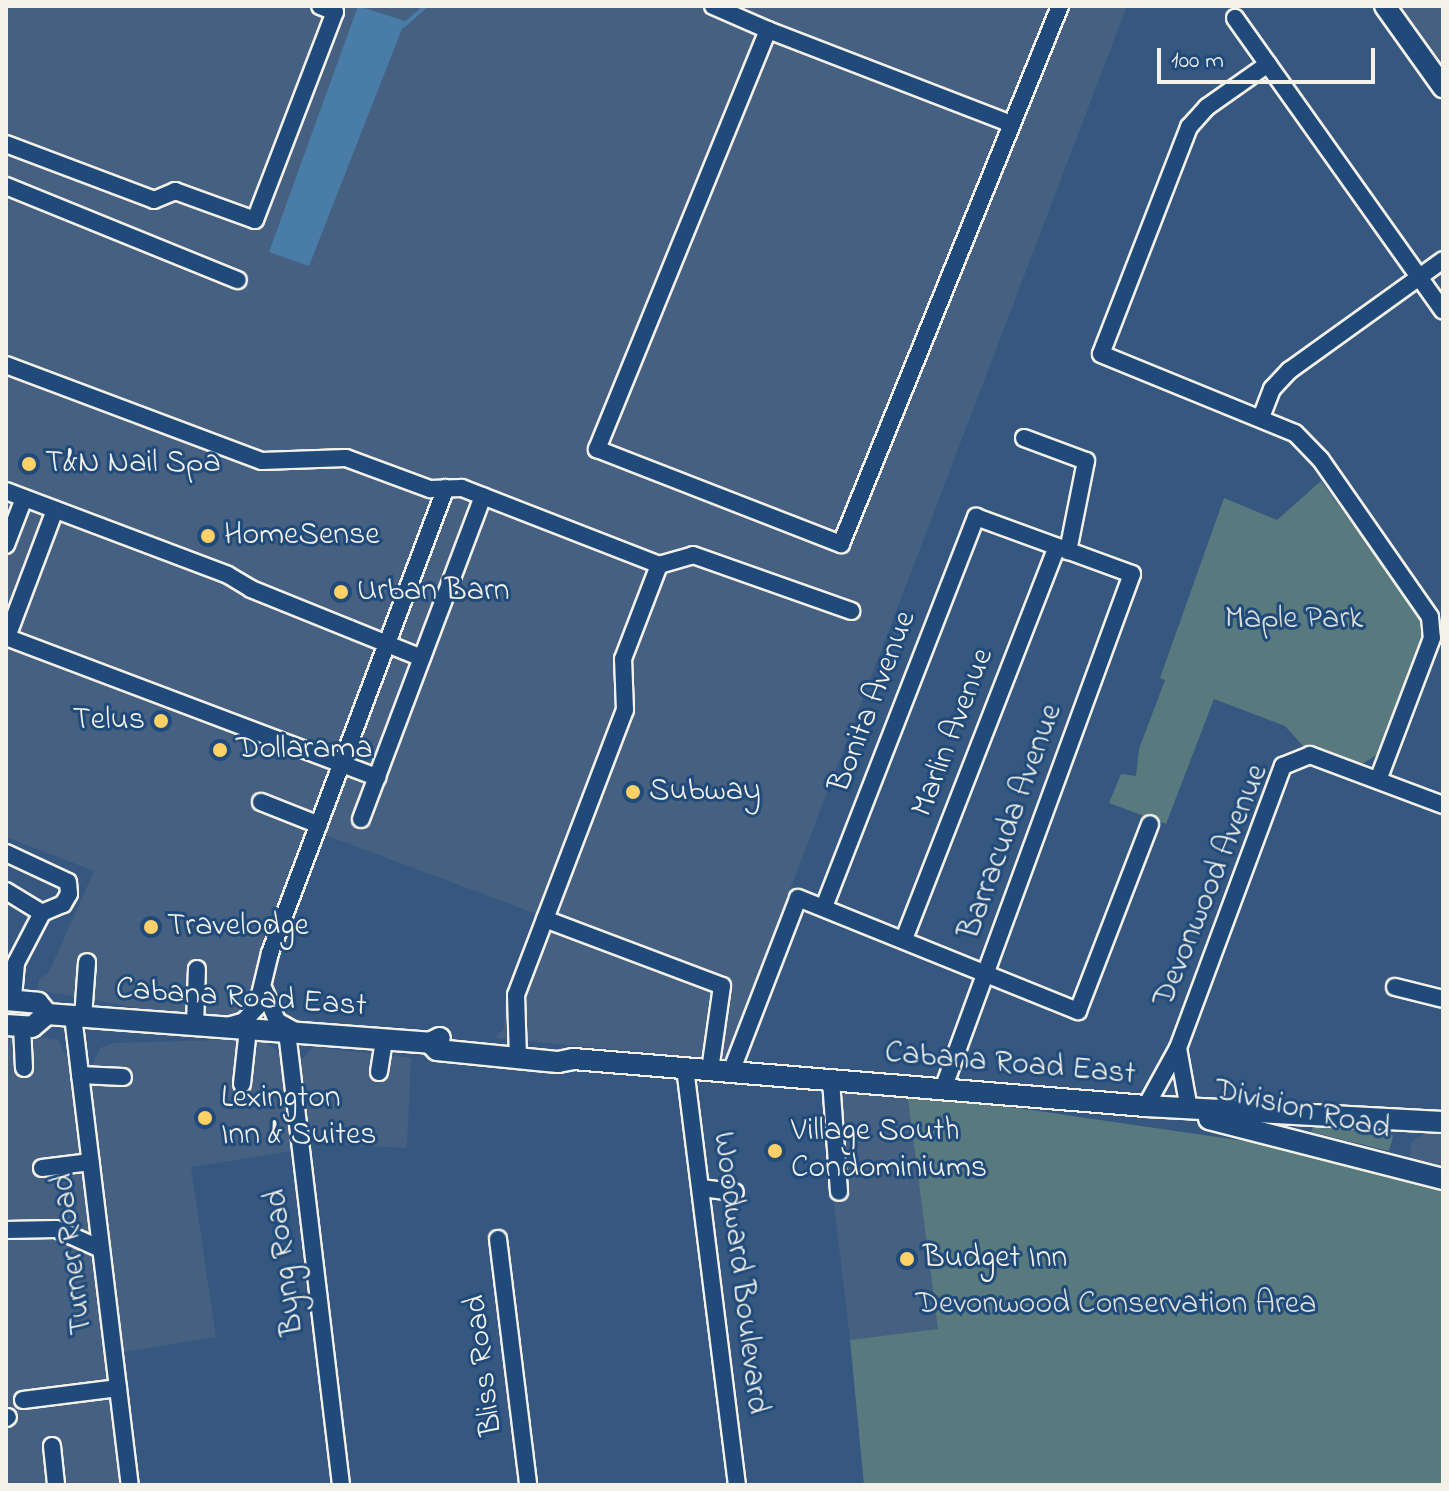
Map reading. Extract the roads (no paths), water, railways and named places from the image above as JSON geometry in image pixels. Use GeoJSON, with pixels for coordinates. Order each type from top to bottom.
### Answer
{"type":"FeatureCollection","features":[{"type":"Feature","properties":{"kind":"main road"},"geometry":{"type":"LineString","coordinates":[[1385,6],[1443,87]]}},
{"type":"Feature","properties":{"kind":"main road","name":"Cabana Road East"},"geometry":{"type":"LineString","coordinates":[[10,1000],[38,1003],[47,1014],[430,1043],[439,1038],[518,1052],[558,1050],[573,1059],[1146,1106],[1443,1122]]}},
{"type":"Feature","properties":{"kind":"main road"},"geometry":{"type":"LineString","coordinates":[[14,1026],[32,1027],[47,1014]]}},
{"type":"Feature","properties":{"kind":"main road","name":"Division Road"},"geometry":{"type":"LineString","coordinates":[[1146,1106],[1304,1140],[1443,1179]]}},
{"type":"Feature","properties":{"kind":"street"},"geometry":{"type":"LineString","coordinates":[[713,6],[1012,124]]}},
{"type":"Feature","properties":{"kind":"street"},"geometry":{"type":"LineString","coordinates":[[768,30],[597,449],[841,544],[1060,6]]}},
{"type":"Feature","properties":{"kind":"street"},"geometry":{"type":"LineString","coordinates":[[6,144],[154,200],[175,191],[255,220],[327,9]]}},
{"type":"Feature","properties":{"kind":"street"},"geometry":{"type":"LineString","coordinates":[[1235,18],[1443,311]]}},
{"type":"Feature","properties":{"kind":"street"},"geometry":{"type":"LineString","coordinates":[[1268,64],[1207,107],[1189,127],[1101,354],[1262,415],[1295,433],[1321,460],[1430,617],[1432,638],[1378,780]]}},
{"type":"Feature","properties":{"kind":"street"},"geometry":{"type":"LineString","coordinates":[[6,186],[238,280]]}},
{"type":"Feature","properties":{"kind":"street"},"geometry":{"type":"LineString","coordinates":[[1262,415],[1272,389],[1290,370],[1443,260]]}},
{"type":"Feature","properties":{"kind":"street"},"geometry":{"type":"LineString","coordinates":[[6,365],[262,461],[346,458],[430,489],[446,488],[483,496],[659,565],[693,555],[851,611]]}},
{"type":"Feature","properties":{"kind":"street","name":"Marlin Avenue"},"geometry":{"type":"LineString","coordinates":[[904,939],[1063,549],[1086,461],[1024,438]]}},
{"type":"Feature","properties":{"kind":"street"},"geometry":{"type":"LineString","coordinates":[[222,1027],[244,1021],[264,990],[270,953],[446,488]]}},
{"type":"Feature","properties":{"kind":"street"},"geometry":{"type":"LineString","coordinates":[[6,491],[389,641],[422,658]]}},
{"type":"Feature","properties":{"kind":"street"},"geometry":{"type":"LineString","coordinates":[[361,819],[483,496]]}},
{"type":"Feature","properties":{"kind":"street"},"geometry":{"type":"LineString","coordinates":[[6,545],[24,498]]}},
{"type":"Feature","properties":{"kind":"street"},"geometry":{"type":"LineString","coordinates":[[55,510],[7,637],[377,777]]}},
{"type":"Feature","properties":{"kind":"street","name":"Bonita Avenue"},"geometry":{"type":"LineString","coordinates":[[824,907],[976,517],[1063,549]]}},
{"type":"Feature","properties":{"kind":"street","name":"Barracuda Avenue"},"geometry":{"type":"LineString","coordinates":[[943,1089],[1132,574],[1063,549]]}},
{"type":"Feature","properties":{"kind":"street"},"geometry":{"type":"LineString","coordinates":[[518,1052],[516,995],[625,710],[623,659],[659,565]]}},
{"type":"Feature","properties":{"kind":"street","name":"Devonwood Avenue"},"geometry":{"type":"LineString","coordinates":[[1146,1106],[1178,1048],[1283,766],[1310,755],[1443,805]]}},
{"type":"Feature","properties":{"kind":"street"},"geometry":{"type":"LineString","coordinates":[[261,802],[319,825]]}},
{"type":"Feature","properties":{"kind":"street"},"geometry":{"type":"LineString","coordinates":[[731,1072],[798,898],[1078,1011],[1150,824]]}},
{"type":"Feature","properties":{"kind":"street"},"geometry":{"type":"LineString","coordinates":[[6,853],[68,882],[69,894],[63,904],[42,913],[11,961],[10,1000]]}},
{"type":"Feature","properties":{"kind":"street"},"geometry":{"type":"LineString","coordinates":[[6,891],[42,913]]}},
{"type":"Feature","properties":{"kind":"street"},"geometry":{"type":"LineString","coordinates":[[545,919],[722,986],[710,1070]]}},
{"type":"Feature","properties":{"kind":"street","name":"Turner Road"},"geometry":{"type":"LineString","coordinates":[[87,962],[78,1016],[80,1075],[91,1162],[101,1196],[101,1249],[130,1485]]}},
{"type":"Feature","properties":{"kind":"street"},"geometry":{"type":"LineString","coordinates":[[195,1025],[197,969]]}},
{"type":"Feature","properties":{"kind":"street"},"geometry":{"type":"LineString","coordinates":[[1395,987],[1443,999]]}},
{"type":"Feature","properties":{"kind":"street"},"geometry":{"type":"LineString","coordinates":[[264,990],[277,1021],[292,1032]]}},
{"type":"Feature","properties":{"kind":"street"},"geometry":{"type":"LineString","coordinates":[[14,1026],[24,1068]]}},
{"type":"Feature","properties":{"kind":"street"},"geometry":{"type":"LineString","coordinates":[[242,1084],[248,1029]]}},
{"type":"Feature","properties":{"kind":"street","name":"Byng Road"},"geometry":{"type":"LineString","coordinates":[[292,1032],[341,1485]]}},
{"type":"Feature","properties":{"kind":"street"},"geometry":{"type":"LineString","coordinates":[[379,1072],[384,1039]]}},
{"type":"Feature","properties":{"kind":"street","name":"Devonwood Avenue"},"geometry":{"type":"LineString","coordinates":[[1178,1048],[1189,1109]]}},
{"type":"Feature","properties":{"kind":"street","name":"Woodward Boulevard"},"geometry":{"type":"LineString","coordinates":[[685,1068],[737,1485]]}},
{"type":"Feature","properties":{"kind":"street"},"geometry":{"type":"LineString","coordinates":[[80,1075],[123,1077]]}},
{"type":"Feature","properties":{"kind":"street"},"geometry":{"type":"LineString","coordinates":[[831,1080],[839,1192]]}},
{"type":"Feature","properties":{"kind":"street"},"geometry":{"type":"LineString","coordinates":[[42,1168],[91,1162]]}},
{"type":"Feature","properties":{"kind":"street"},"geometry":{"type":"LineString","coordinates":[[701,1188],[735,1192]]}},
{"type":"Feature","properties":{"kind":"street"},"geometry":{"type":"LineString","coordinates":[[6,1230],[56,1229],[101,1249]]}},
{"type":"Feature","properties":{"kind":"street","name":"Bliss Road"},"geometry":{"type":"LineString","coordinates":[[498,1239],[528,1485]]}},
{"type":"Feature","properties":{"kind":"street"},"geometry":{"type":"LineString","coordinates":[[23,1400],[118,1388]]}},
{"type":"Feature","properties":{"kind":"street"},"geometry":{"type":"LineString","coordinates":[[52,1446],[56,1485]]}},
{"type":"Feature","properties":{"kind":"waterway"},"geometry":{"type":"LineString","coordinates":[[403,26],[426,6]]}},
{"type":"Feature","properties":{"kind":"place","name":"T&N Nail Spa"},"geometry":{"type":"Point","coordinates":[29,464]}},
{"type":"Feature","properties":{"kind":"place","name":"HomeSense"},"geometry":{"type":"Point","coordinates":[208,536]}},
{"type":"Feature","properties":{"kind":"place","name":"Urban Barn"},"geometry":{"type":"Point","coordinates":[341,592]}},
{"type":"Feature","properties":{"kind":"place","name":"Telus"},"geometry":{"type":"Point","coordinates":[161,721]}},
{"type":"Feature","properties":{"kind":"place","name":"Dollarama"},"geometry":{"type":"Point","coordinates":[220,750]}},
{"type":"Feature","properties":{"kind":"place","name":"Subway"},"geometry":{"type":"Point","coordinates":[633,792]}},
{"type":"Feature","properties":{"kind":"place","name":"Travelodge"},"geometry":{"type":"Point","coordinates":[151,927]}},
{"type":"Feature","properties":{"kind":"place","name":"Lexington Inn & Suites"},"geometry":{"type":"Point","coordinates":[205,1118]}},
{"type":"Feature","properties":{"kind":"place","name":"Village South Condominiums"},"geometry":{"type":"Point","coordinates":[775,1151]}},
{"type":"Feature","properties":{"kind":"place","name":"Budget Inn"},"geometry":{"type":"Point","coordinates":[907,1259]}},
{"type":"Feature","properties":{"kind":"park label","name":"Maple Park"},"geometry":{"type":"Point","coordinates":[1294,620]}},
{"type":"Feature","properties":{"kind":"park label","name":"Devonwood Conservation Area"},"geometry":{"type":"Point","coordinates":[1116,1305]}}]}
